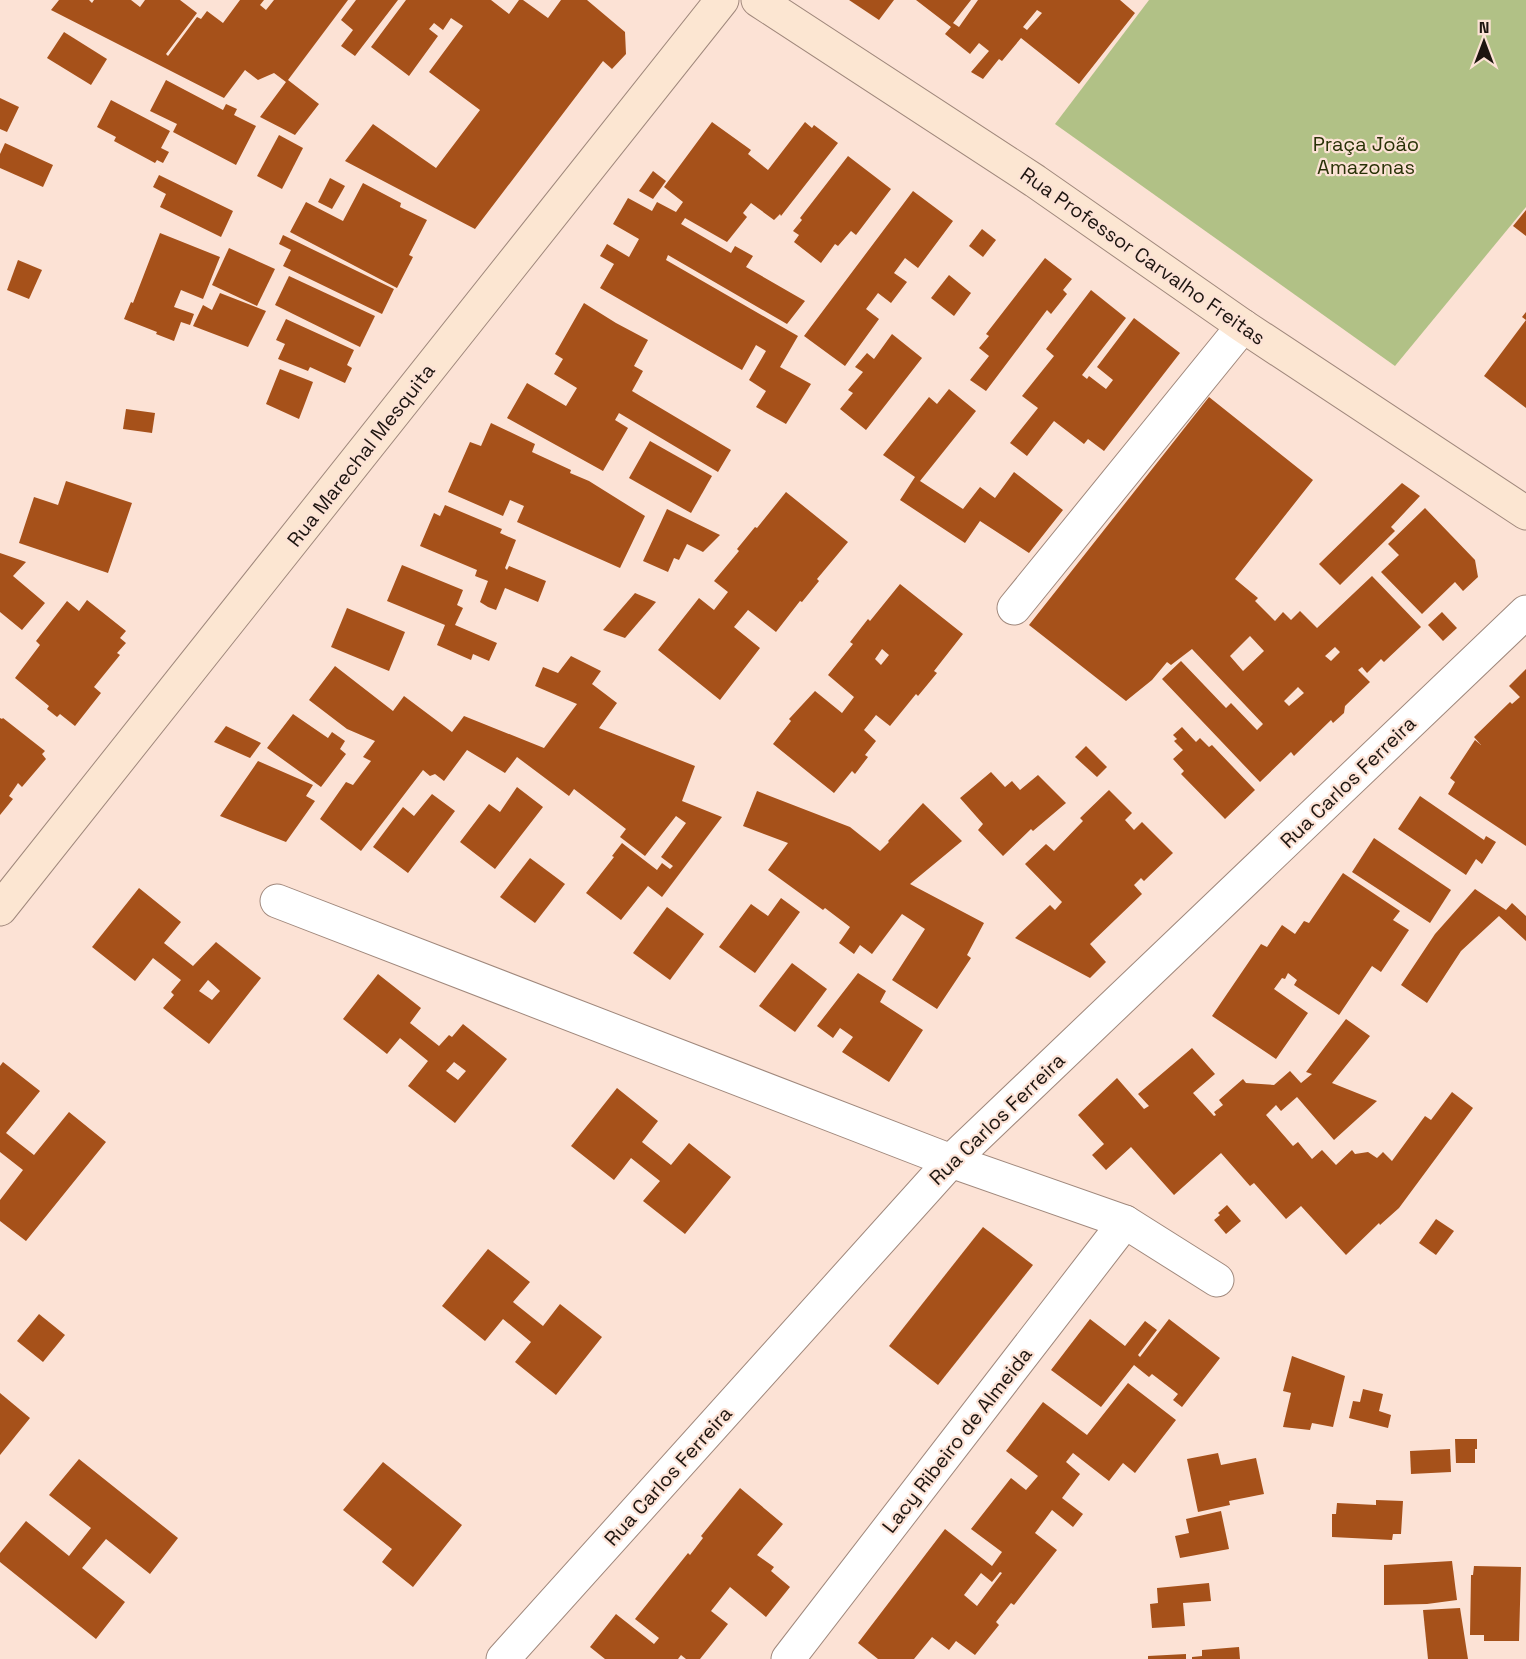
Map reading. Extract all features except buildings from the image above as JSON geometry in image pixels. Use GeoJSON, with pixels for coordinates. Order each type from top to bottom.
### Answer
{"type":"FeatureCollection","features":[{"type":"Feature","properties":{"kind":"street","name":"Rua Marechal Mesquita"},"geometry":{"type":"LineString","coordinates":[[0,909],[722,0]]}},
{"type":"Feature","properties":{"kind":"street","name":"Rua Professor Carvalho Freitas"},"geometry":{"type":"LineString","coordinates":[[758,0],[1035,181],[1244,326],[1526,513]]}},
{"type":"Feature","properties":{"kind":"street"},"geometry":{"type":"LineString","coordinates":[[1014,608],[1244,326]]}},
{"type":"Feature","properties":{"kind":"street","name":"Rua Carlos Ferreira"},"geometry":{"type":"LineString","coordinates":[[503,1659],[951,1161],[1526,612]]}},
{"type":"Feature","properties":{"kind":"street"},"geometry":{"type":"LineString","coordinates":[[278,901],[951,1161],[1125,1222],[1217,1280]]}},
{"type":"Feature","properties":{"kind":"street","name":"Lacy Ribeiro de Almeida"},"geometry":{"type":"LineString","coordinates":[[788,1659],[1125,1222]]}},
{"type":"Feature","properties":{"kind":"green space","name":"Praça João Amazonas"},"geometry":{"type":"Polygon","coordinates":[[[1149,0],[1526,0],[1526,207],[1395,366],[1055,124],[1149,0]]]}}]}
